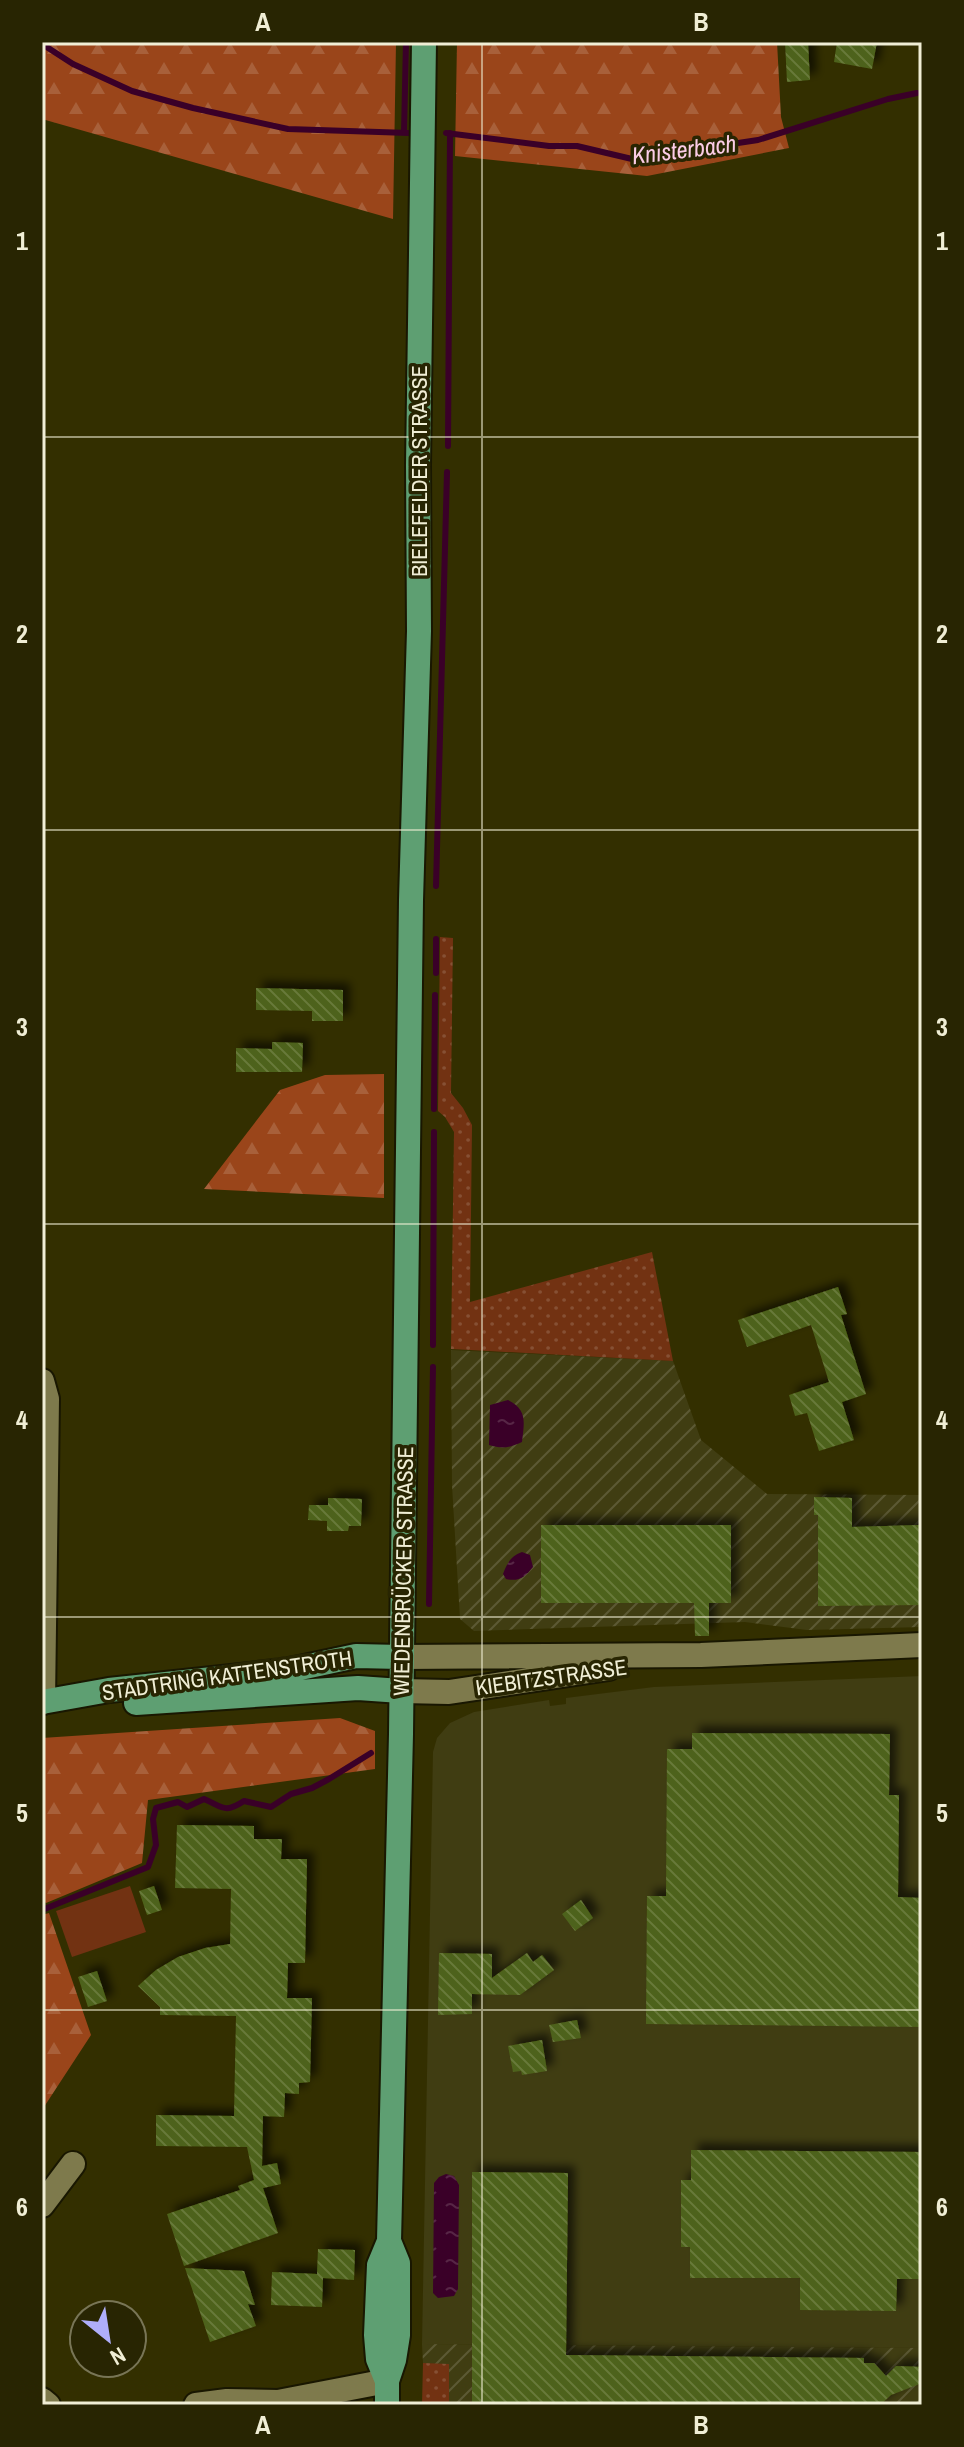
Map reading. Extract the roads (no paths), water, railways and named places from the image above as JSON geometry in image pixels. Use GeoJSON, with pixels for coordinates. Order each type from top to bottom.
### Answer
{"type":"FeatureCollection","features":[{"type":"Feature","properties":{"kind":"main road","name":"BIELEFELDER STRASSE"},"geometry":{"type":"LineString","coordinates":[[411,900],[419,631],[418,465],[424,42]]}},
{"type":"Feature","properties":{"kind":"main road","name":"WIEDENBRÜCKER STRASSE"},"geometry":{"type":"LineString","coordinates":[[387,2393],[398,2335],[398,2263],[389,2241],[401,1691],[411,900]]}},
{"type":"Feature","properties":{"kind":"main road","name":"STADTRING KATTENSTROTH"},"geometry":{"type":"LineString","coordinates":[[46,1701],[109,1690],[286,1671],[356,1656],[401,1657]]}},
{"type":"Feature","properties":{"kind":"main road","name":"STADTRING KATTENSTROTH"},"geometry":{"type":"LineString","coordinates":[[46,1701],[111,1704],[358,1688],[401,1691]]}},
{"type":"Feature","properties":{"kind":"street"},"geometry":{"type":"LineString","coordinates":[[42,1381],[47,1399],[46,1701]]}},
{"type":"Feature","properties":{"kind":"street","name":"KIEBITZSTRASSE"},"geometry":{"type":"LineString","coordinates":[[401,1657],[701,1655],[922,1645]]}},
{"type":"Feature","properties":{"kind":"street","name":"KIEBITZSTRASSE"},"geometry":{"type":"LineString","coordinates":[[401,1691],[449,1692],[701,1655]]}},
{"type":"Feature","properties":{"kind":"street"},"geometry":{"type":"LineString","coordinates":[[42,2205],[73,2164]]}},
{"type":"Feature","properties":{"kind":"street"},"geometry":{"type":"LineString","coordinates":[[196,2405],[227,2401],[283,2404],[387,2393]]}},
{"type":"Feature","properties":{"kind":"street"},"geometry":{"type":"LineString","coordinates":[[42,2400],[48,2405]]}},
{"type":"Feature","properties":{"kind":"water"},"geometry":{"type":"Polygon","coordinates":[[[508,1400],[522,1413],[522,1442],[506,1447],[489,1445],[490,1405],[508,1400]]]}},
{"type":"Feature","properties":{"kind":"water"},"geometry":{"type":"Polygon","coordinates":[[[522,1552],[530,1555],[533,1567],[521,1578],[506,1579],[503,1574],[508,1563],[522,1552]]]}},
{"type":"Feature","properties":{"kind":"water"},"geometry":{"type":"Polygon","coordinates":[[[446,2174],[454,2176],[459,2185],[458,2289],[454,2296],[438,2298],[433,2293],[434,2183],[446,2174]]]}},
{"type":"Feature","properties":{"kind":"waterway"},"geometry":{"type":"LineString","coordinates":[[404,133],[406,42]]}},
{"type":"Feature","properties":{"kind":"waterway","name":"Knisterbach"},"geometry":{"type":"LineString","coordinates":[[42,44],[73,64],[132,91],[193,108],[288,129],[409,133]]}},
{"type":"Feature","properties":{"kind":"waterway","name":"Knisterbach"},"geometry":{"type":"LineString","coordinates":[[446,133],[549,146],[577,146],[632,159],[758,140],[888,99],[917,93]]}},
{"type":"Feature","properties":{"kind":"waterway"},"geometry":{"type":"LineString","coordinates":[[448,446],[450,133]]}},
{"type":"Feature","properties":{"kind":"waterway"},"geometry":{"type":"LineString","coordinates":[[436,886],[447,472]]}},
{"type":"Feature","properties":{"kind":"waterway"},"geometry":{"type":"LineString","coordinates":[[436,939],[436,973]]}},
{"type":"Feature","properties":{"kind":"waterway"},"geometry":{"type":"LineString","coordinates":[[434,1109],[435,995]]}},
{"type":"Feature","properties":{"kind":"waterway"},"geometry":{"type":"LineString","coordinates":[[433,1345],[434,1132]]}},
{"type":"Feature","properties":{"kind":"waterway"},"geometry":{"type":"LineString","coordinates":[[429,1604],[433,1367]]}},
{"type":"Feature","properties":{"kind":"waterway"},"geometry":{"type":"LineString","coordinates":[[42,1910],[148,1867],[156,1845],[153,1819],[156,1808],[178,1802],[187,1807],[204,1799],[224,1808],[244,1801],[271,1807],[291,1794],[329,1779],[371,1753]]}}]}
